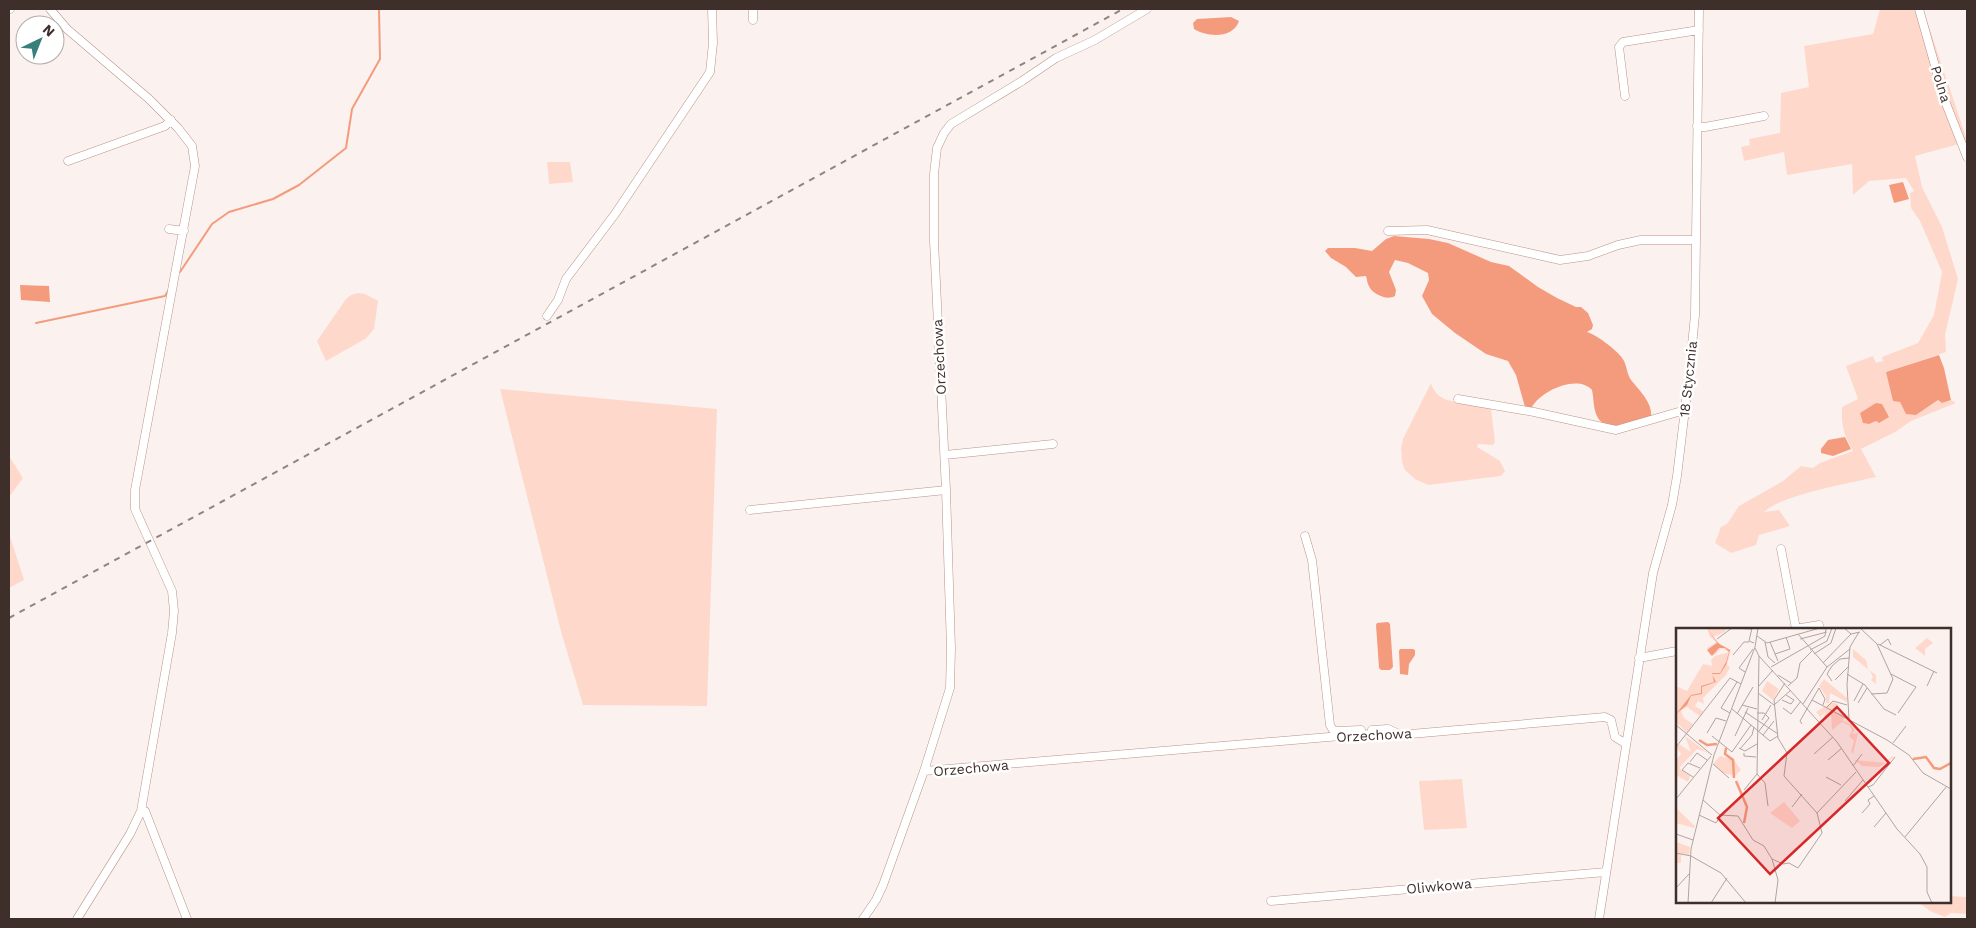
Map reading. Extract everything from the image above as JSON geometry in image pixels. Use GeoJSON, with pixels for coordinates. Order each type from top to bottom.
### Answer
{"type":"FeatureCollection","features":[{"type":"Feature","properties":{"kind":"street"},"geometry":{"type":"LineString","coordinates":[[50,9],[67,29],[137,88],[171,120],[192,146],[195,156],[194,180],[134,490],[135,509],[172,592],[174,611],[141,811],[130,834],[77,919]]}},
{"type":"Feature","properties":{"kind":"street"},"geometry":{"type":"LineString","coordinates":[[547,316],[558,300],[566,279],[615,214],[710,72],[713,43],[712,9]]}},
{"type":"Feature","properties":{"kind":"street"},"geometry":{"type":"LineString","coordinates":[[753,9],[753,20]]}},
{"type":"Feature","properties":{"kind":"street","name":"Orzechowa"},"geometry":{"type":"LineString","coordinates":[[1147,9],[1095,40],[1056,58],[951,124],[944,133],[937,148],[934,174],[934,241],[952,648],[950,688],[924,771],[1364,734],[1399,735],[1604,717],[1611,720],[1615,737],[1626,744]]}},
{"type":"Feature","properties":{"kind":"street","name":"18 Stycznia"},"geometry":{"type":"LineString","coordinates":[[1599,919],[1638,658],[1653,574],[1674,496],[1685,410],[1695,315],[1699,9]]}},
{"type":"Feature","properties":{"kind":"street","name":"Polna"},"geometry":{"type":"LineString","coordinates":[[1919,9],[1945,101],[1967,157]]}},
{"type":"Feature","properties":{"kind":"street"},"geometry":{"type":"LineString","coordinates":[[1625,96],[1618,47],[1624,42],[1699,30]]}},
{"type":"Feature","properties":{"kind":"street"},"geometry":{"type":"LineString","coordinates":[[1697,126],[1705,127],[1764,116]]}},
{"type":"Feature","properties":{"kind":"street"},"geometry":{"type":"LineString","coordinates":[[68,161],[165,126],[171,120]]}},
{"type":"Feature","properties":{"kind":"street"},"geometry":{"type":"LineString","coordinates":[[169,229],[184,231]]}},
{"type":"Feature","properties":{"kind":"street"},"geometry":{"type":"LineString","coordinates":[[1388,231],[1428,230],[1560,260],[1588,256],[1618,245],[1641,240],[1696,240]]}},
{"type":"Feature","properties":{"kind":"street"},"geometry":{"type":"LineString","coordinates":[[1458,400],[1534,412],[1616,430],[1685,410]]}},
{"type":"Feature","properties":{"kind":"street"},"geometry":{"type":"LineString","coordinates":[[944,455],[1054,444]]}},
{"type":"Feature","properties":{"kind":"street"},"geometry":{"type":"LineString","coordinates":[[750,510],[946,490]]}},
{"type":"Feature","properties":{"kind":"street"},"geometry":{"type":"LineString","coordinates":[[1304,536],[1312,560],[1330,725],[1333,730],[1388,729],[1394,730],[1399,735]]}},
{"type":"Feature","properties":{"kind":"street"},"geometry":{"type":"LineString","coordinates":[[1781,549],[1796,628]]}},
{"type":"Feature","properties":{"kind":"street"},"geometry":{"type":"LineString","coordinates":[[1802,628],[1818,625]]}},
{"type":"Feature","properties":{"kind":"street"},"geometry":{"type":"LineString","coordinates":[[1638,658],[1676,651]]}},
{"type":"Feature","properties":{"kind":"street"},"geometry":{"type":"LineString","coordinates":[[863,919],[876,900],[883,884],[924,771]]}},
{"type":"Feature","properties":{"kind":"street"},"geometry":{"type":"LineString","coordinates":[[141,811],[145,811],[187,919]]}},
{"type":"Feature","properties":{"kind":"street","name":"Oliwkowa"},"geometry":{"type":"LineString","coordinates":[[1271,901],[1606,872]]}},
{"type":"Feature","properties":{"kind":"shaded area"},"geometry":{"type":"Polygon","coordinates":[[[1880,9],[1917,9],[1959,144],[1915,156],[1922,187],[1942,227],[1958,279],[1945,335],[1946,352],[1886,372],[1900,402],[1916,415],[1938,400],[1942,403],[1951,400],[1956,403],[1911,421],[1895,432],[1861,449],[1876,477],[1817,490],[1773,506],[1764,512],[1779,510],[1790,526],[1759,535],[1756,545],[1731,553],[1715,543],[1721,527],[1727,524],[1739,506],[1783,481],[1801,466],[1813,468],[1820,463],[1853,451],[1844,430],[1842,407],[1858,399],[1846,366],[1873,356],[1876,363],[1883,361],[1882,357],[1918,343],[1934,315],[1942,272],[1920,221],[1911,208],[1910,193],[1914,191],[1906,178],[1869,181],[1853,195],[1852,164],[1787,175],[1784,152],[1744,161],[1741,147],[1750,145],[1749,139],[1780,133],[1781,93],[1809,87],[1804,46],[1873,34],[1880,9]]]}},
{"type":"Feature","properties":{"kind":"shaded area"},"geometry":{"type":"Polygon","coordinates":[[[1923,9],[1967,140],[1967,150],[1948,100],[1923,9]]]}},
{"type":"Feature","properties":{"kind":"shaded area"},"geometry":{"type":"Polygon","coordinates":[[[1231,17],[1239,21],[1236,27],[1226,34],[1212,35],[1194,29],[1193,23],[1197,19],[1231,17]]]}},
{"type":"Feature","properties":{"kind":"shaded area"},"geometry":{"type":"Polygon","coordinates":[[[547,162],[570,162],[573,182],[549,184],[547,162]]]}},
{"type":"Feature","properties":{"kind":"shaded area"},"geometry":{"type":"Polygon","coordinates":[[[1903,182],[1909,199],[1894,203],[1889,185],[1903,182]]]}},
{"type":"Feature","properties":{"kind":"shaded area"},"geometry":{"type":"Polygon","coordinates":[[[1394,236],[1429,239],[1448,243],[1491,262],[1509,266],[1557,298],[1576,307],[1581,307],[1588,313],[1593,325],[1592,329],[1587,332],[1608,344],[1622,357],[1631,380],[1648,402],[1651,417],[1616,426],[1603,423],[1595,412],[1592,390],[1585,385],[1578,384],[1560,386],[1543,395],[1532,407],[1525,407],[1516,375],[1508,361],[1486,354],[1455,333],[1432,314],[1422,296],[1429,280],[1428,273],[1408,263],[1395,260],[1389,272],[1396,290],[1395,296],[1388,298],[1372,291],[1366,276],[1356,277],[1346,267],[1331,258],[1325,251],[1328,248],[1355,248],[1372,251],[1386,239],[1394,236]]]}},
{"type":"Feature","properties":{"kind":"shaded area"},"geometry":{"type":"Polygon","coordinates":[[[20,285],[49,286],[50,302],[21,300],[20,285]]]}},
{"type":"Feature","properties":{"kind":"shaded area"},"geometry":{"type":"Polygon","coordinates":[[[358,293],[365,294],[378,301],[374,329],[365,339],[326,361],[317,341],[346,299],[358,293]]]}},
{"type":"Feature","properties":{"kind":"shaded area"},"geometry":{"type":"Polygon","coordinates":[[[1939,355],[1951,400],[1942,403],[1938,400],[1916,415],[1906,414],[1900,402],[1893,401],[1886,372],[1939,355]]]}},
{"type":"Feature","properties":{"kind":"shaded area"},"geometry":{"type":"Polygon","coordinates":[[[1431,383],[1433,389],[1447,400],[1491,408],[1495,442],[1493,445],[1478,444],[1477,447],[1500,461],[1505,471],[1501,476],[1428,485],[1415,479],[1405,470],[1401,449],[1403,439],[1431,383]]]}},
{"type":"Feature","properties":{"kind":"shaded area"},"geometry":{"type":"Polygon","coordinates":[[[500,389],[717,409],[707,706],[583,705],[562,635],[500,389]]]}},
{"type":"Feature","properties":{"kind":"shaded area"},"geometry":{"type":"Polygon","coordinates":[[[1876,403],[1882,404],[1889,417],[1879,423],[1876,421],[1869,424],[1863,423],[1860,413],[1876,403]]]}},
{"type":"Feature","properties":{"kind":"shaded area"},"geometry":{"type":"Polygon","coordinates":[[[1845,437],[1851,449],[1833,456],[1821,453],[1821,449],[1828,440],[1845,437]]]}},
{"type":"Feature","properties":{"kind":"shaded area"},"geometry":{"type":"Polygon","coordinates":[[[9,456],[23,478],[9,497],[9,456]]]}},
{"type":"Feature","properties":{"kind":"shaded area"},"geometry":{"type":"Polygon","coordinates":[[[9,533],[24,580],[9,588],[9,533]]]}},
{"type":"Feature","properties":{"kind":"shaded area"},"geometry":{"type":"Polygon","coordinates":[[[1388,622],[1390,624],[1393,667],[1390,670],[1381,670],[1379,668],[1376,625],[1377,623],[1388,622]]]}},
{"type":"Feature","properties":{"kind":"shaded area"},"geometry":{"type":"Polygon","coordinates":[[[1400,649],[1415,650],[1415,655],[1409,664],[1408,675],[1400,674],[1400,649]]]}},
{"type":"Feature","properties":{"kind":"shaded area"},"geometry":{"type":"Polygon","coordinates":[[[1462,779],[1467,828],[1424,830],[1419,781],[1462,779]]]}},
{"type":"Feature","properties":{"kind":"shaded area"},"geometry":{"type":"Polygon","coordinates":[[[1951,896],[1967,897],[1967,914],[1951,913],[1945,917],[1930,911],[1919,903],[1951,903],[1951,896]]]}},
{"type":"Feature","properties":{"kind":"waterway"},"geometry":{"type":"LineString","coordinates":[[180,272],[212,224],[229,212],[273,199],[299,185],[346,148],[352,109],[380,59],[379,9]]}},
{"type":"Feature","properties":{"kind":"waterway"},"geometry":{"type":"LineString","coordinates":[[36,323],[165,296],[168,291]]}},
{"type":"Feature","properties":{"kind":"railway"},"geometry":{"type":"LineString","coordinates":[[9,618],[1123,9]]}}]}
